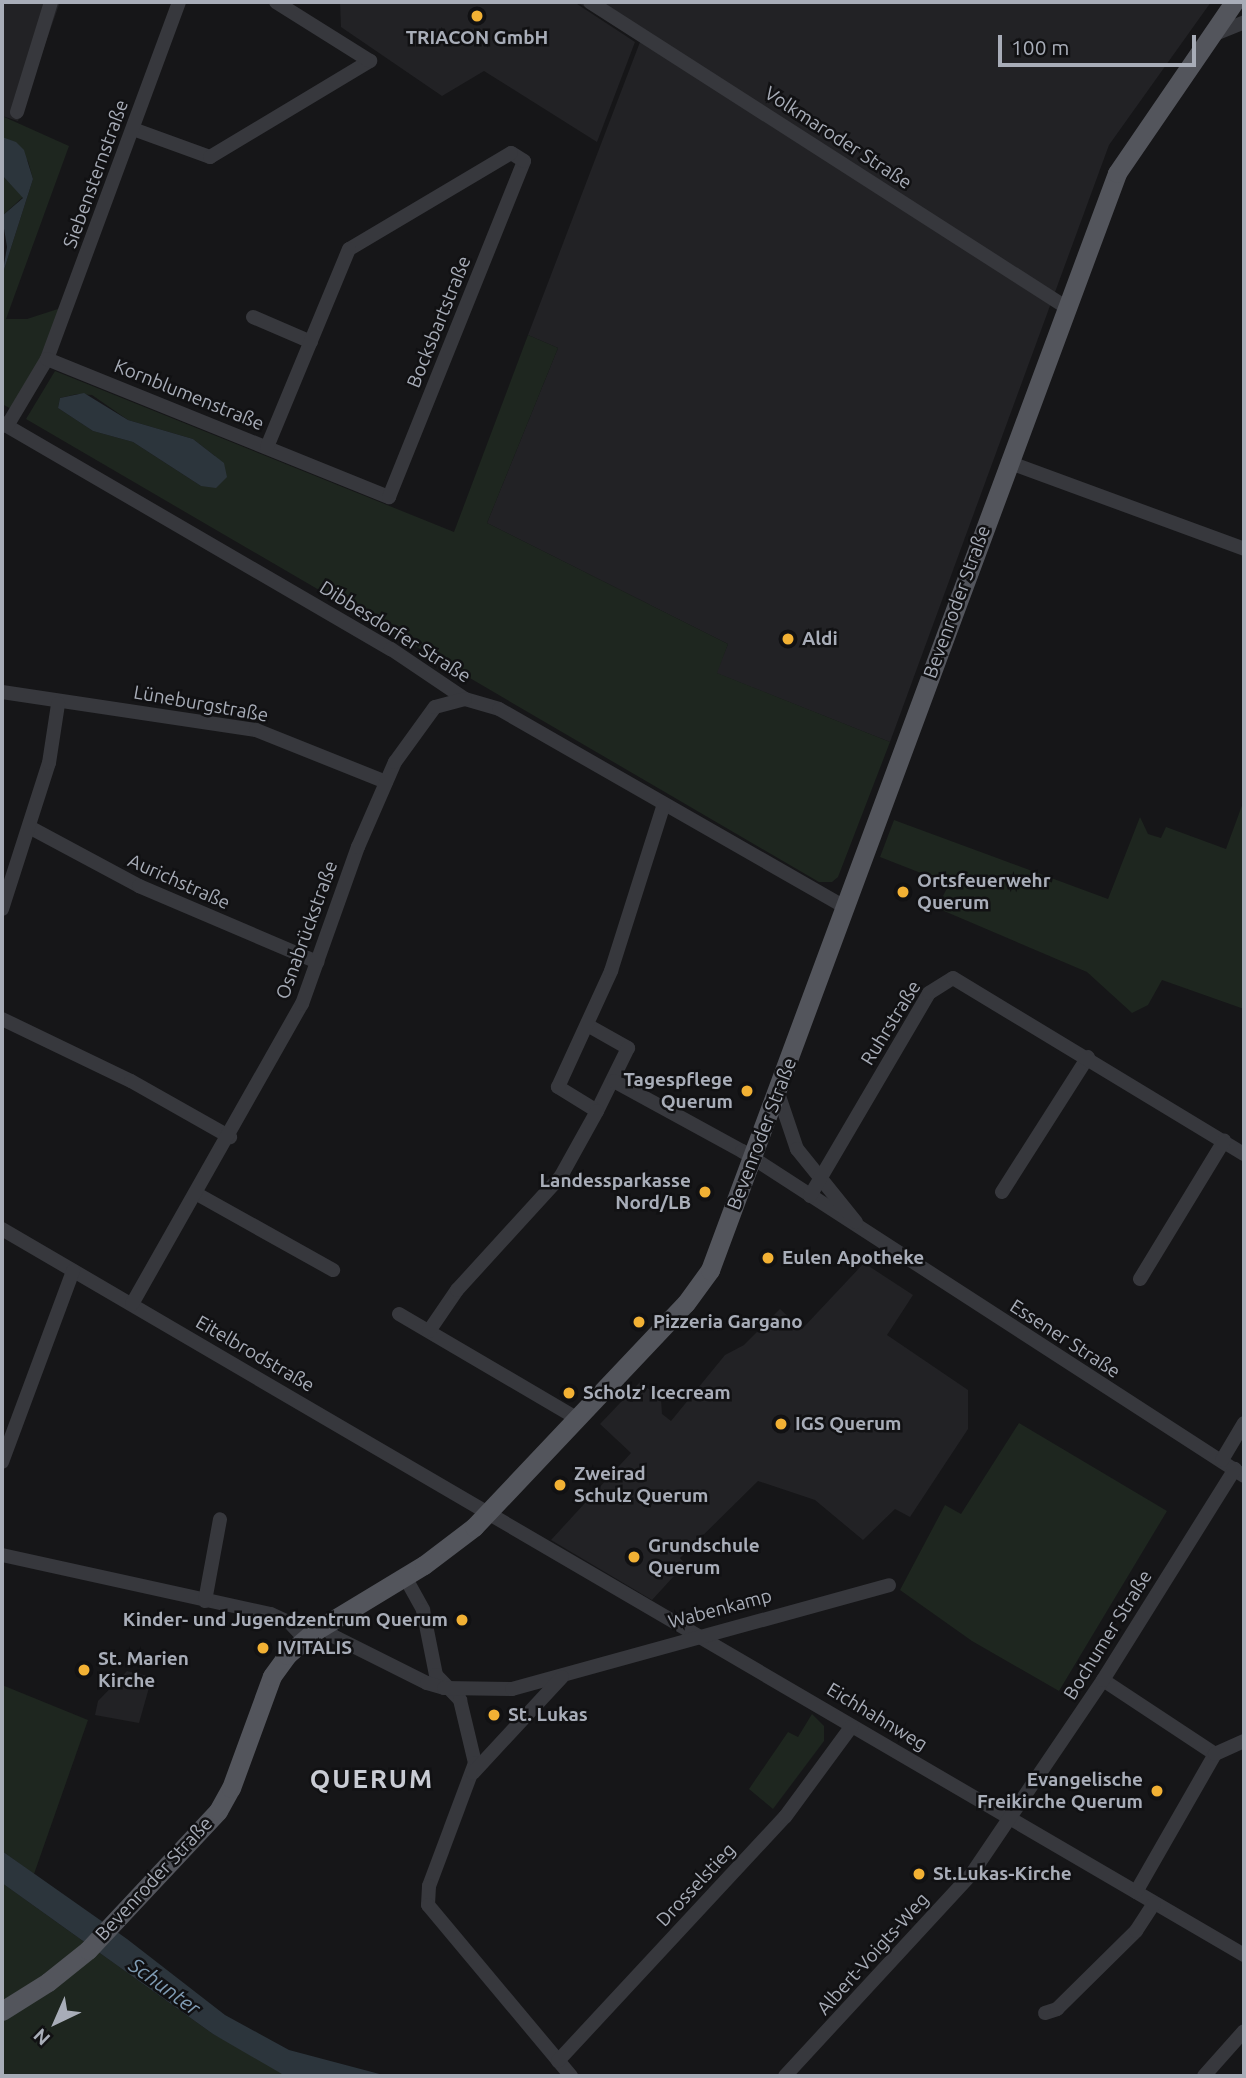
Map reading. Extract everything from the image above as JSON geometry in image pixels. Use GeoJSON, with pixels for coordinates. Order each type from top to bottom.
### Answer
{"type":"FeatureCollection","features":[{"type":"Feature","properties":{"kind":"main road","name":"Bevenroder Straße"},"geometry":{"type":"LineString","coordinates":[[2,2011],[48,1982],[88,1950],[218,1811],[231,1788],[272,1676],[304,1639],[405,1577],[488,1514],[702,1282],[754,1158],[1064,306],[1117,173],[1234,2]]}},
{"type":"Feature","properties":{"kind":"street"},"geometry":{"type":"LineString","coordinates":[[17,112],[51,2]]}},
{"type":"Feature","properties":{"kind":"street","name":"Siebensternstraße"},"geometry":{"type":"LineString","coordinates":[[47,359],[179,2]]}},
{"type":"Feature","properties":{"kind":"street"},"geometry":{"type":"LineString","coordinates":[[133,129],[210,157],[370,61],[276,2]]}},
{"type":"Feature","properties":{"kind":"street","name":"Volkmaroder Straße"},"geometry":{"type":"LineString","coordinates":[[590,2],[1064,306]]}},
{"type":"Feature","properties":{"kind":"street"},"geometry":{"type":"LineString","coordinates":[[1209,36],[1244,22]]}},
{"type":"Feature","properties":{"kind":"street","name":"Bocksbartstraße"},"geometry":{"type":"LineString","coordinates":[[310,342],[349,249],[511,153],[524,161],[389,497]]}},
{"type":"Feature","properties":{"kind":"street"},"geometry":{"type":"LineString","coordinates":[[253,317],[310,342],[267,447]]}},
{"type":"Feature","properties":{"kind":"street"},"geometry":{"type":"LineString","coordinates":[[4,424],[47,359]]}},
{"type":"Feature","properties":{"kind":"street","name":"Kornblumenstraße"},"geometry":{"type":"LineString","coordinates":[[47,359],[389,497]]}},
{"type":"Feature","properties":{"kind":"street","name":"Dibbesdorfer Straße"},"geometry":{"type":"LineString","coordinates":[[4,424],[380,643],[465,699],[499,709],[845,907]]}},
{"type":"Feature","properties":{"kind":"street"},"geometry":{"type":"LineString","coordinates":[[1008,462],[1244,549]]}},
{"type":"Feature","properties":{"kind":"street","name":"Lüneburgstraße"},"geometry":{"type":"LineString","coordinates":[[2,692],[58,704],[256,730],[386,782]]}},
{"type":"Feature","properties":{"kind":"street","name":"Osnabrückstraße"},"geometry":{"type":"LineString","coordinates":[[132,1304],[279,1049],[317,962],[386,782],[425,716],[450,699],[465,699]]}},
{"type":"Feature","properties":{"kind":"street"},"geometry":{"type":"LineString","coordinates":[[2,909],[31,828],[49,763],[58,704]]}},
{"type":"Feature","properties":{"kind":"street"},"geometry":{"type":"LineString","coordinates":[[597,1111],[558,1087],[589,1026],[664,804]]}},
{"type":"Feature","properties":{"kind":"street","name":"Aurichstraße"},"geometry":{"type":"LineString","coordinates":[[31,828],[139,886],[317,962]]}},
{"type":"Feature","properties":{"kind":"street","name":"Ruhrstraße"},"geometry":{"type":"LineString","coordinates":[[810,1196],[929,993],[953,978],[965,982],[1244,1154]]}},
{"type":"Feature","properties":{"kind":"street"},"geometry":{"type":"LineString","coordinates":[[2,1020],[131,1081],[230,1137]]}},
{"type":"Feature","properties":{"kind":"street"},"geometry":{"type":"LineString","coordinates":[[429,1331],[457,1290],[561,1176],[614,1081],[628,1048],[589,1026]]}},
{"type":"Feature","properties":{"kind":"street"},"geometry":{"type":"LineString","coordinates":[[1002,1192],[1088,1057]]}},
{"type":"Feature","properties":{"kind":"street","name":"Essener Straße"},"geometry":{"type":"LineString","coordinates":[[614,1081],[754,1158],[865,1234],[1239,1472]]}},
{"type":"Feature","properties":{"kind":"street","name":"Essener Straße"},"geometry":{"type":"LineString","coordinates":[[778,1093],[797,1149],[865,1234]]}},
{"type":"Feature","properties":{"kind":"street"},"geometry":{"type":"LineString","coordinates":[[1140,1279],[1224,1141]]}},
{"type":"Feature","properties":{"kind":"street"},"geometry":{"type":"LineString","coordinates":[[197,1194],[333,1270]]}},
{"type":"Feature","properties":{"kind":"street","name":"Eitelbrodstraße"},"geometry":{"type":"LineString","coordinates":[[2,1228],[488,1514]]}},
{"type":"Feature","properties":{"kind":"street"},"geometry":{"type":"LineString","coordinates":[[2,1462],[73,1271]]}},
{"type":"Feature","properties":{"kind":"street"},"geometry":{"type":"LineString","coordinates":[[400,1314],[578,1419]]}},
{"type":"Feature","properties":{"kind":"street"},"geometry":{"type":"LineString","coordinates":[[1222,1460],[1244,1423]]}},
{"type":"Feature","properties":{"kind":"street","name":"Bochumer Straße"},"geometry":{"type":"LineString","coordinates":[[1010,1820],[1239,1472]]}},
{"type":"Feature","properties":{"kind":"street","name":"Eichhahnweg"},"geometry":{"type":"LineString","coordinates":[[488,1514],[1244,1955]]}},
{"type":"Feature","properties":{"kind":"street"},"geometry":{"type":"LineString","coordinates":[[205,1601],[220,1519]]}},
{"type":"Feature","properties":{"kind":"street"},"geometry":{"type":"LineString","coordinates":[[2,1555],[281,1617],[304,1639]]}},
{"type":"Feature","properties":{"kind":"street"},"geometry":{"type":"LineString","coordinates":[[405,1577],[424,1610],[436,1675],[444,1688]]}},
{"type":"Feature","properties":{"kind":"street","name":"Wabenkamp"},"geometry":{"type":"LineString","coordinates":[[444,1688],[512,1689],[696,1635],[890,1585]]}},
{"type":"Feature","properties":{"kind":"street"},"geometry":{"type":"LineString","coordinates":[[326,1625],[333,1636],[444,1688],[460,1700],[473,1773]]}},
{"type":"Feature","properties":{"kind":"street"},"geometry":{"type":"LineString","coordinates":[[563,1676],[473,1773],[429,1886],[428,1905],[435,1918],[571,2076]]}},
{"type":"Feature","properties":{"kind":"street"},"geometry":{"type":"LineString","coordinates":[[1102,1680],[1215,1754]]}},
{"type":"Feature","properties":{"kind":"street","name":"Drosselstieg"},"geometry":{"type":"LineString","coordinates":[[558,2061],[785,1817],[851,1727]]}},
{"type":"Feature","properties":{"kind":"street"},"geometry":{"type":"LineString","coordinates":[[1136,1892],[1215,1754],[1244,1742]]}},
{"type":"Feature","properties":{"kind":"street","name":"Albert-Voigts-Weg"},"geometry":{"type":"LineString","coordinates":[[785,2076],[912,1942],[973,1872],[1010,1820]]}},
{"type":"Feature","properties":{"kind":"street"},"geometry":{"type":"LineString","coordinates":[[1045,2012],[1057,2009],[1136,1931],[1154,1903]]}},
{"type":"Feature","properties":{"kind":"street"},"geometry":{"type":"LineString","coordinates":[[1203,2076],[1244,2031]]}},
{"type":"Feature","properties":{"kind":"shaded area"},"geometry":{"type":"Polygon","coordinates":[[[2,2],[60,2],[18,121],[2,116],[2,2]]]}},
{"type":"Feature","properties":{"kind":"shaded area"},"geometry":{"type":"Polygon","coordinates":[[[340,2],[574,2],[635,42],[597,142],[484,71],[442,96],[341,27],[340,2]]]}},
{"type":"Feature","properties":{"kind":"shaded area"},"geometry":{"type":"Polygon","coordinates":[[[577,2],[1211,2],[1109,145],[890,742],[716,673],[728,644],[487,523],[558,348],[528,335],[640,42],[577,2]]]}},
{"type":"Feature","properties":{"kind":"shaded area"},"geometry":{"type":"Polygon","coordinates":[[[2,116],[69,146],[6,319],[27,319],[64,307],[15,411],[2,404],[2,276],[33,179],[28,161],[2,137],[2,116]]]}},
{"type":"Feature","properties":{"kind":"shaded area"},"geometry":{"type":"Polygon","coordinates":[[[2,175],[23,197],[2,216],[2,175]]]}},
{"type":"Feature","properties":{"kind":"shaded area"},"geometry":{"type":"Polygon","coordinates":[[[528,335],[558,348],[487,523],[728,644],[717,673],[890,742],[838,877],[832,882],[819,882],[26,419],[55,371],[454,532],[528,335]],[[77,394],[60,398],[58,408],[93,431],[133,442],[201,486],[215,456],[193,439],[128,420],[92,395],[77,394]]]}},
{"type":"Feature","properties":{"kind":"shaded area"},"geometry":{"type":"Polygon","coordinates":[[[1244,800],[1244,1009],[1162,980],[1148,1005],[1132,1013],[1087,972],[937,908],[949,884],[880,857],[894,820],[1108,899],[1140,817],[1148,834],[1161,838],[1166,827],[1226,849],[1244,800]]]}},
{"type":"Feature","properties":{"kind":"shaded area"},"geometry":{"type":"Polygon","coordinates":[[[864,1263],[913,1295],[887,1335],[968,1390],[968,1429],[910,1517],[895,1509],[863,1540],[815,1500],[758,1481],[680,1558],[685,1564],[652,1600],[551,1540],[631,1453],[600,1424],[640,1382],[661,1399],[662,1414],[671,1421],[725,1355],[744,1345],[780,1309],[802,1329],[864,1263]]]}},
{"type":"Feature","properties":{"kind":"shaded area"},"geometry":{"type":"Polygon","coordinates":[[[1019,1423],[1167,1511],[1059,1691],[972,1641],[900,1590],[945,1505],[961,1514],[1019,1423]]]}},
{"type":"Feature","properties":{"kind":"shaded area"},"geometry":{"type":"Polygon","coordinates":[[[127,1671],[152,1677],[139,1723],[95,1715],[98,1701],[127,1671]]]}},
{"type":"Feature","properties":{"kind":"shaded area"},"geometry":{"type":"Polygon","coordinates":[[[2,1685],[88,1720],[34,1874],[2,1851],[2,1685]]]}},
{"type":"Feature","properties":{"kind":"shaded area"},"geometry":{"type":"Polygon","coordinates":[[[812,1714],[824,1726],[824,1741],[773,1809],[749,1789],[788,1732],[798,1737],[812,1714]]]}},
{"type":"Feature","properties":{"kind":"shaded area"},"geometry":{"type":"Polygon","coordinates":[[[2,1883],[213,2034],[294,2076],[2,2076],[2,1883]]]}},
{"type":"Feature","properties":{"kind":"water"},"geometry":{"type":"Polygon","coordinates":[[[2,137],[16,142],[24,150],[33,179],[2,276],[7,247],[2,216],[23,198],[2,175],[2,137]]]}},
{"type":"Feature","properties":{"kind":"water"},"geometry":{"type":"Polygon","coordinates":[[[84,393],[128,420],[193,439],[224,463],[227,477],[216,488],[201,486],[133,442],[93,431],[58,408],[60,398],[84,393]]]}},
{"type":"Feature","properties":{"kind":"water","name":"Schunter"},"geometry":{"type":"Polygon","coordinates":[[[2,1851],[127,1939],[225,2015],[289,2050],[387,2076],[282,2074],[213,2034],[2,1883],[2,1851]]]}},
{"type":"Feature","properties":{"kind":"place","name":"TRIACON GmbH"},"geometry":{"type":"Point","coordinates":[477,16]}},
{"type":"Feature","properties":{"kind":"place","name":"Aldi"},"geometry":{"type":"Point","coordinates":[788,639]}},
{"type":"Feature","properties":{"kind":"place","name":"Ortsfeuerwehr Querum"},"geometry":{"type":"Point","coordinates":[903,892]}},
{"type":"Feature","properties":{"kind":"place","name":"Tagespflege Querum"},"geometry":{"type":"Point","coordinates":[747,1091]}},
{"type":"Feature","properties":{"kind":"place","name":"Landessparkasse Nord/LB"},"geometry":{"type":"Point","coordinates":[705,1192]}},
{"type":"Feature","properties":{"kind":"place","name":"Eulen Apotheke"},"geometry":{"type":"Point","coordinates":[768,1258]}},
{"type":"Feature","properties":{"kind":"place","name":"Pizzeria Gargano"},"geometry":{"type":"Point","coordinates":[639,1322]}},
{"type":"Feature","properties":{"kind":"place","name":"Scholz’ Icecream"},"geometry":{"type":"Point","coordinates":[569,1393]}},
{"type":"Feature","properties":{"kind":"place","name":"IGS Querum"},"geometry":{"type":"Point","coordinates":[781,1424]}},
{"type":"Feature","properties":{"kind":"place","name":"Zweirad Schulz Querum"},"geometry":{"type":"Point","coordinates":[560,1485]}},
{"type":"Feature","properties":{"kind":"place","name":"Grundschule Querum"},"geometry":{"type":"Point","coordinates":[634,1557]}},
{"type":"Feature","properties":{"kind":"place","name":"Kinder- und Jugendzentrum Querum"},"geometry":{"type":"Point","coordinates":[462,1620]}},
{"type":"Feature","properties":{"kind":"place","name":"IVITALIS"},"geometry":{"type":"Point","coordinates":[263,1648]}},
{"type":"Feature","properties":{"kind":"place","name":"St. Marien Kirche"},"geometry":{"type":"Point","coordinates":[84,1670]}},
{"type":"Feature","properties":{"kind":"place","name":"St. Lukas"},"geometry":{"type":"Point","coordinates":[494,1715]}},
{"type":"Feature","properties":{"kind":"place","name":"Evangelische Freikirche Querum"},"geometry":{"type":"Point","coordinates":[1157,1791]}},
{"type":"Feature","properties":{"kind":"place","name":"St.Lukas-Kirche"},"geometry":{"type":"Point","coordinates":[919,1874]}},
{"type":"Feature","properties":{"kind":"district","name":"QUERUM"},"geometry":{"type":"Point","coordinates":[372,1779]}}]}
